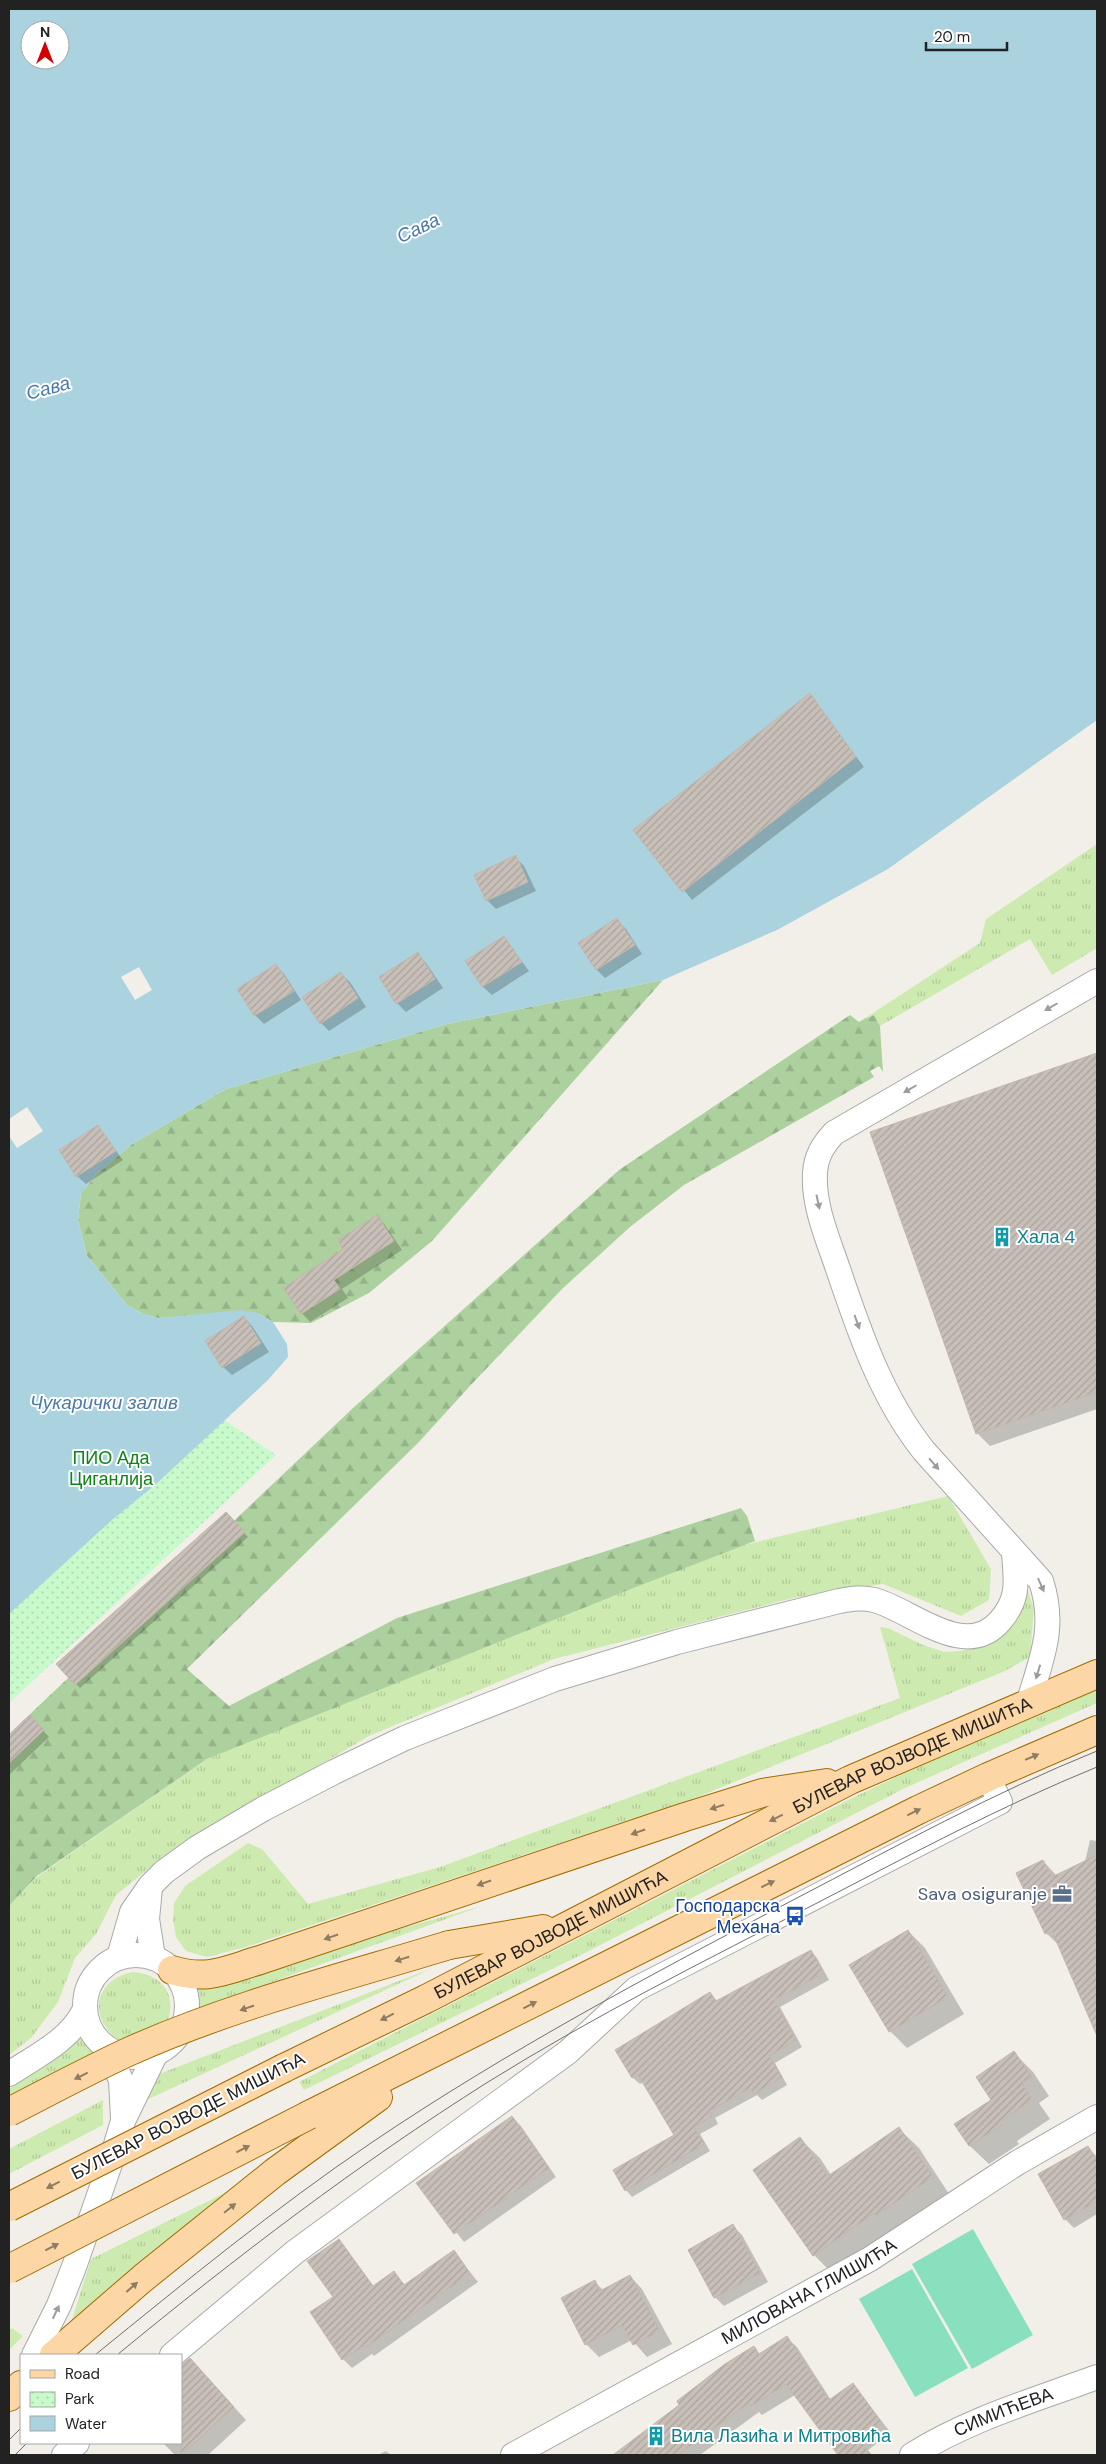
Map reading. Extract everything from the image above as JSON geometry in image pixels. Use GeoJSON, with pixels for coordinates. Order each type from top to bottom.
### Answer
{"type":"FeatureCollection","features":[{"type":"Feature","properties":{"kind":"main road","name":"БУЛЕВАР ВОЈВОДЕ МИШИЋА"},"geometry":{"type":"LineString","coordinates":[[9,2207],[571,1924],[850,1780],[1029,1701],[1097,1674]]}},
{"type":"Feature","properties":{"kind":"main road"},"geometry":{"type":"LineString","coordinates":[[9,2270],[309,2115],[988,1777],[1097,1730]]}},
{"type":"Feature","properties":{"kind":"main road"},"geometry":{"type":"LineString","coordinates":[[163,1963],[193,1976],[211,1974],[269,1958],[642,1830],[762,1793],[850,1780]]}},
{"type":"Feature","properties":{"kind":"main road"},"geometry":{"type":"LineString","coordinates":[[9,2112],[128,2052],[199,2024],[323,1983],[449,1946],[571,1924]]}},
{"type":"Feature","properties":{"kind":"main road"},"geometry":{"type":"LineString","coordinates":[[55,2354],[143,2278],[320,2138],[355,2112],[486,2027]]}},
{"type":"Feature","properties":{"kind":"main road"},"geometry":{"type":"LineString","coordinates":[[9,2396],[20,2386]]}},
{"type":"Feature","properties":{"kind":"street"},"geometry":{"type":"LineString","coordinates":[[1029,1701],[1047,1642],[1046,1598],[1041,1581],[924,1452],[908,1431],[884,1389],[870,1356],[824,1229],[816,1194],[815,1174],[819,1153],[834,1133],[1095,982]]}},
{"type":"Feature","properties":{"kind":"street"},"geometry":{"type":"LineString","coordinates":[[119,1957],[132,1912],[150,1886],[164,1872],[197,1848],[264,1809],[334,1772],[405,1738],[564,1676],[770,1617],[859,1598],[874,1600],[950,1634],[966,1636],[980,1634],[995,1628],[1012,1603],[1017,1588],[1014,1553]]}},
{"type":"Feature","properties":{"kind":"street"},"geometry":{"type":"LineString","coordinates":[[173,2354],[296,2252],[568,2052],[636,1990],[1000,1802],[988,1777]]}},
{"type":"Feature","properties":{"kind":"street"},"geometry":{"type":"LineString","coordinates":[[150,1886],[147,1919],[163,1963]]}},
{"type":"Feature","properties":{"kind":"street"},"geometry":{"type":"LineString","coordinates":[[142,1954],[163,1963],[181,1981],[186,1994],[187,2009],[184,2023],[178,2036],[168,2046],[156,2053],[143,2057],[130,2057],[106,2048],[95,2038],[87,2025],[84,1997],[89,1984],[102,1968],[119,1957],[142,1954]]}},
{"type":"Feature","properties":{"kind":"street"},"geometry":{"type":"LineString","coordinates":[[9,2074],[68,2034],[84,2011]]}},
{"type":"Feature","properties":{"kind":"street"},"geometry":{"type":"LineString","coordinates":[[106,2048],[121,2080],[123,2121]]}},
{"type":"Feature","properties":{"kind":"street"},"geometry":{"type":"LineString","coordinates":[[34,2354],[59,2305],[74,2267],[123,2121],[156,2053]]}},
{"type":"Feature","properties":{"kind":"street","name":"МИЛОВАНА ГЛИШИЋА"},"geometry":{"type":"LineString","coordinates":[[513,2455],[870,2259],[1017,2163],[1097,2117]]}},
{"type":"Feature","properties":{"kind":"street","name":"СИМИЋЕВА"},"geometry":{"type":"LineString","coordinates":[[925,2452],[970,2424],[1097,2377]]}},
{"type":"Feature","properties":{"kind":"street"},"geometry":{"type":"LineString","coordinates":[[9,2396],[20,2380]]}},
{"type":"Feature","properties":{"kind":"street"},"geometry":{"type":"LineString","coordinates":[[64,2455],[76,2444]]}},
{"type":"Feature","properties":{"kind":"green space"},"geometry":{"type":"Polygon","coordinates":[[[1097,844],[1097,948],[1052,975],[1030,939],[880,1026],[874,1015],[859,1022],[980,943],[986,919],[1097,844]]]}},
{"type":"Feature","properties":{"kind":"green space"},"geometry":{"type":"Polygon","coordinates":[[[663,980],[432,1241],[369,1293],[311,1323],[273,1322],[257,1313],[158,1318],[143,1314],[127,1305],[87,1256],[78,1220],[81,1193],[98,1173],[132,1144],[226,1089],[447,1024],[663,980]]]}},
{"type":"Feature","properties":{"kind":"green space"},"geometry":{"type":"Polygon","coordinates":[[[850,1015],[859,1022],[874,1015],[880,1026],[883,1072],[879,1066],[870,1071],[874,1077],[684,1185],[630,1227],[562,1289],[418,1443],[187,1669],[229,1706],[397,1618],[741,1508],[747,1516],[755,1541],[207,1759],[37,1876],[9,1906],[9,1734],[353,1408],[619,1170],[850,1015]]]}},
{"type":"Feature","properties":{"kind":"green space","name":"ПИО Ада Циганлија"},"geometry":{"type":"Polygon","coordinates":[[[9,1275],[276,1455],[9,1703],[9,1275]]]}},
{"type":"Feature","properties":{"kind":"green space"},"geometry":{"type":"Polygon","coordinates":[[[948,1496],[991,1569],[989,1600],[961,1616],[883,1584],[793,1598],[554,1659],[369,1736],[162,1858],[116,1895],[96,1934],[75,1958],[58,2002],[31,2038],[9,2055],[9,1906],[37,1877],[207,1759],[677,1561],[948,1496]]]}},
{"type":"Feature","properties":{"kind":"green space"},"geometry":{"type":"Polygon","coordinates":[[[1025,1584],[1034,1608],[1030,1657],[1005,1671],[695,1798],[246,1947],[207,1957],[186,1951],[176,1937],[173,1920],[174,1903],[185,1886],[248,1843],[262,1849],[308,1904],[440,1867],[900,1698],[880,1627],[888,1628],[923,1645],[945,1652],[977,1647],[1025,1584]]]}},
{"type":"Feature","properties":{"kind":"green space"},"geometry":{"type":"Polygon","coordinates":[[[1097,1689],[1097,1703],[905,1788],[579,1956],[304,2090],[299,2082],[852,1798],[928,1762],[1097,1689]]]}},
{"type":"Feature","properties":{"kind":"green space"},"geometry":{"type":"Polygon","coordinates":[[[482,1906],[197,2009],[192,1986],[482,1906]]]}},
{"type":"Feature","properties":{"kind":"green space"},"geometry":{"type":"Polygon","coordinates":[[[435,1967],[142,2102],[159,2074],[435,1967]]]}},
{"type":"Feature","properties":{"kind":"green space"},"geometry":{"type":"Polygon","coordinates":[[[132,1972],[153,1977],[161,1983],[169,1998],[169,2017],[165,2028],[122,2042],[111,2033],[104,2023],[100,2013],[99,2002],[102,1993],[109,1984],[119,1977],[132,1972]]]}},
{"type":"Feature","properties":{"kind":"green space"},"geometry":{"type":"Polygon","coordinates":[[[83,2034],[95,2053],[9,2100],[9,2089],[83,2034]]]}},
{"type":"Feature","properties":{"kind":"green space"},"geometry":{"type":"Polygon","coordinates":[[[103,2100],[103,2125],[9,2174],[9,2149],[103,2100]]]}},
{"type":"Feature","properties":{"kind":"green space"},"geometry":{"type":"Polygon","coordinates":[[[253,2179],[69,2329],[91,2259],[253,2179]]]}},
{"type":"Feature","properties":{"kind":"green space"},"geometry":{"type":"Polygon","coordinates":[[[973,2229],[1033,2335],[972,2369],[912,2264],[973,2229]]]}},
{"type":"Feature","properties":{"kind":"green space"},"geometry":{"type":"Polygon","coordinates":[[[912,2269],[968,2368],[915,2397],[859,2299],[912,2269]]]}},
{"type":"Feature","properties":{"kind":"green space"},"geometry":{"type":"Polygon","coordinates":[[[12,2328],[23,2336],[9,2350],[9,2330],[12,2328]]]}},
{"type":"Feature","properties":{"kind":"water"},"geometry":{"type":"Polygon","coordinates":[[[9,9],[1097,9],[1097,720],[888,869],[777,930],[663,980],[447,1024],[226,1089],[132,1144],[98,1173],[81,1193],[78,1220],[87,1256],[127,1305],[143,1314],[158,1318],[241,1310],[257,1313],[273,1322],[287,1344],[288,1357],[268,1380],[155,1485],[112,1520],[9,1614],[9,9]]]}},
{"type":"Feature","properties":{"kind":"pier"},"geometry":{"type":"Polygon","coordinates":[[[139,967],[152,990],[135,1000],[121,977],[139,967]]]}},
{"type":"Feature","properties":{"kind":"pier"},"geometry":{"type":"Polygon","coordinates":[[[27,1107],[43,1131],[17,1148],[9,1136],[9,1119],[27,1107]]]}},
{"type":"Feature","properties":{"kind":"building"},"geometry":{"type":"Polygon","coordinates":[[[810,693],[856,757],[682,892],[633,830],[810,693]]]}},
{"type":"Feature","properties":{"kind":"building"},"geometry":{"type":"Polygon","coordinates":[[[516,855],[528,882],[486,901],[474,875],[516,855]]]}},
{"type":"Feature","properties":{"kind":"building"},"geometry":{"type":"Polygon","coordinates":[[[617,918],[635,945],[596,970],[578,943],[617,918]]]}},
{"type":"Feature","properties":{"kind":"building"},"geometry":{"type":"Polygon","coordinates":[[[504,936],[522,962],[482,987],[465,961],[504,936]]]}},
{"type":"Feature","properties":{"kind":"building"},"geometry":{"type":"Polygon","coordinates":[[[418,952],[435,979],[396,1004],[379,977],[418,952]]]}},
{"type":"Feature","properties":{"kind":"building"},"geometry":{"type":"Polygon","coordinates":[[[276,964],[294,991],[254,1016],[237,989],[276,964]]]}},
{"type":"Feature","properties":{"kind":"building"},"geometry":{"type":"Polygon","coordinates":[[[341,972],[358,998],[320,1024],[302,997],[341,972]]]}},
{"type":"Feature","properties":{"kind":"building","name":"Хала 4"},"geometry":{"type":"Polygon","coordinates":[[[1097,1053],[1097,1392],[976,1434],[870,1132],[1097,1053]]]}},
{"type":"Feature","properties":{"kind":"building"},"geometry":{"type":"Polygon","coordinates":[[[98,1125],[116,1151],[76,1177],[59,1150],[98,1125]]]}},
{"type":"Feature","properties":{"kind":"building"},"geometry":{"type":"Polygon","coordinates":[[[377,1215],[394,1241],[334,1280],[340,1289],[301,1314],[283,1288],[343,1249],[338,1240],[377,1215]]]}},
{"type":"Feature","properties":{"kind":"building"},"geometry":{"type":"Polygon","coordinates":[[[244,1316],[261,1343],[222,1368],[205,1341],[244,1316]]]}},
{"type":"Feature","properties":{"kind":"building"},"geometry":{"type":"Polygon","coordinates":[[[226,1512],[245,1532],[75,1685],[56,1664],[226,1512]]]}},
{"type":"Feature","properties":{"kind":"building"},"geometry":{"type":"Polygon","coordinates":[[[30,1715],[44,1730],[9,1763],[9,1735],[30,1715]]]}},
{"type":"Feature","properties":{"kind":"building"},"geometry":{"type":"Polygon","coordinates":[[[1097,1855],[1097,2036],[1052,1931],[1045,1934],[1016,1873],[1043,1860],[1052,1877],[1097,1855]]]}},
{"type":"Feature","properties":{"kind":"building"},"geometry":{"type":"Polygon","coordinates":[[[908,1930],[948,1997],[889,2032],[849,1965],[908,1930]]]}},
{"type":"Feature","properties":{"kind":"building"},"geometry":{"type":"Polygon","coordinates":[[[811,1950],[824,1973],[774,2000],[796,2040],[769,2056],[782,2077],[754,2094],[750,2088],[709,2111],[712,2116],[694,2127],[704,2144],[625,2191],[613,2170],[674,2135],[638,2075],[632,2078],[615,2050],[710,1992],[716,2001],[811,1950]]]}},
{"type":"Feature","properties":{"kind":"building"},"geometry":{"type":"Polygon","coordinates":[[[1014,2051],[1032,2077],[1022,2083],[1032,2100],[999,2122],[1002,2125],[969,2146],[954,2124],[991,2100],[976,2077],[1014,2051]]]}},
{"type":"Feature","properties":{"kind":"building"},"geometry":{"type":"Polygon","coordinates":[[[512,2116],[549,2168],[454,2234],[416,2183],[512,2116]]]}},
{"type":"Feature","properties":{"kind":"building"},"geometry":{"type":"Polygon","coordinates":[[[899,2127],[933,2177],[876,2215],[874,2213],[813,2256],[753,2170],[800,2137],[828,2176],[899,2127]]]}},
{"type":"Feature","properties":{"kind":"building"},"geometry":{"type":"Polygon","coordinates":[[[1088,2146],[1097,2161],[1097,2201],[1064,2220],[1038,2174],[1088,2146]]]}},
{"type":"Feature","properties":{"kind":"building"},"geometry":{"type":"Polygon","coordinates":[[[733,2224],[760,2273],[714,2298],[688,2250],[733,2224]]]}},
{"type":"Feature","properties":{"kind":"building"},"geometry":{"type":"Polygon","coordinates":[[[339,2239],[373,2286],[394,2271],[404,2285],[454,2250],[470,2273],[365,2348],[363,2346],[342,2360],[310,2312],[333,2297],[307,2261],[339,2239]]]}},
{"type":"Feature","properties":{"kind":"building"},"geometry":{"type":"Polygon","coordinates":[[[630,2275],[660,2331],[633,2345],[622,2325],[585,2345],[561,2298],[595,2280],[600,2291],[630,2275]]]}},
{"type":"Feature","properties":{"kind":"building"},"geometry":{"type":"Polygon","coordinates":[[[787,2336],[829,2400],[853,2383],[882,2423],[859,2439],[871,2455],[838,2455],[786,2384],[751,2406],[749,2403],[677,2455],[613,2455],[679,2405],[677,2401],[725,2364],[754,2346],[759,2354],[787,2336]]]}},
{"type":"Feature","properties":{"kind":"building"},"geometry":{"type":"Polygon","coordinates":[[[190,2358],[234,2407],[181,2455],[182,2444],[182,2364],[190,2358]]]}},
{"type":"Feature","properties":{"kind":"tram line"},"geometry":{"type":"LineString","coordinates":[[96,2354],[300,2193],[422,2109],[527,2045],[633,1985],[944,1821],[1058,1767],[1097,1751]]}},
{"type":"Feature","properties":{"kind":"tram line"},"geometry":{"type":"LineString","coordinates":[[118,2354],[298,2212],[392,2145],[528,2058],[651,1989],[921,1849],[1026,1798],[1097,1767]]}},
{"type":"Feature","properties":{"kind":"tram line"},"geometry":{"type":"LineString","coordinates":[[9,2440],[20,2429]]}},
{"type":"Feature","properties":{"kind":"tram line"},"geometry":{"type":"LineString","coordinates":[[15,2455],[26,2444]]}},
{"type":"Feature","properties":{"kind":"place","name":"Хала 4"},"geometry":{"type":"Point","coordinates":[1002,1237]}},
{"type":"Feature","properties":{"kind":"place","name":"Sava osiguranje"},"geometry":{"type":"Point","coordinates":[1062,1894]}},
{"type":"Feature","properties":{"kind":"place","name":"Господарска Механа"},"geometry":{"type":"Point","coordinates":[795,1916]}},
{"type":"Feature","properties":{"kind":"place","name":"Вила Лазића и Митровића"},"geometry":{"type":"Point","coordinates":[656,2436]}},
{"type":"Feature","properties":{"kind":"water label","name":"Сава"},"geometry":{"type":"Point","coordinates":[418,228]}},
{"type":"Feature","properties":{"kind":"water label","name":"Сава"},"geometry":{"type":"Point","coordinates":[48,388]}},
{"type":"Feature","properties":{"kind":"water label","name":"Чукарички залив"},"geometry":{"type":"Point","coordinates":[104,1402]}}]}
